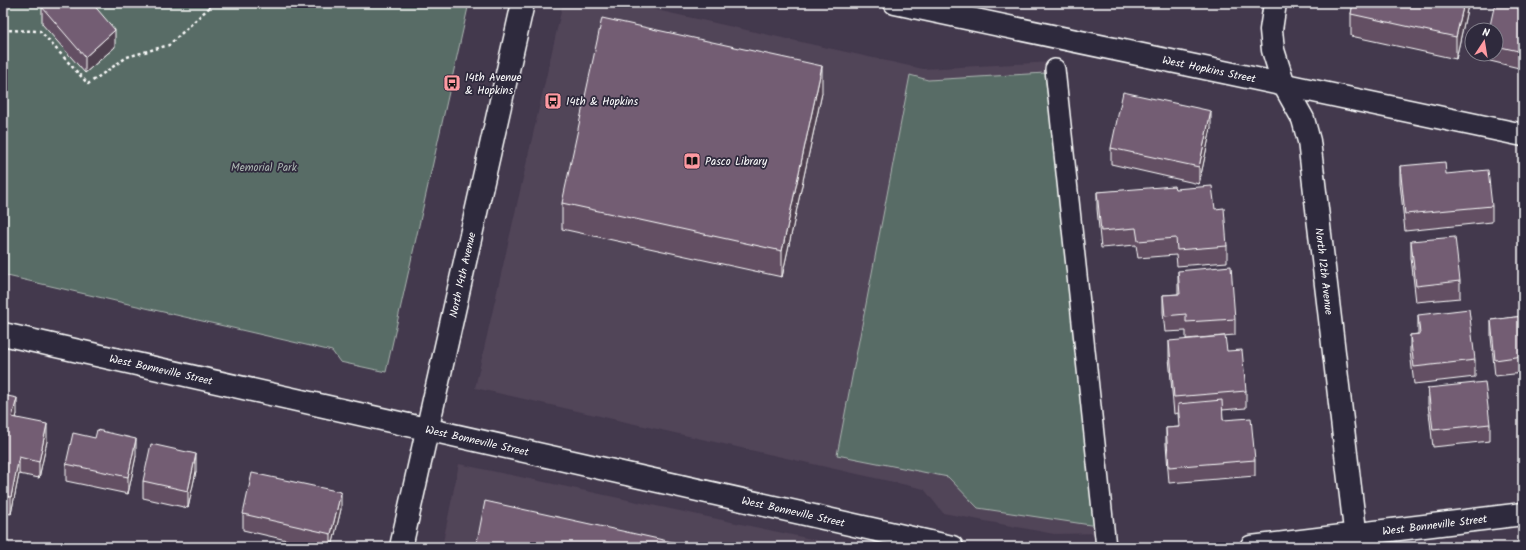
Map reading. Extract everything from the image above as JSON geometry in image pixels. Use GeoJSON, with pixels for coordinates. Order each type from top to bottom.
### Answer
{"type":"FeatureCollection","features":[{"type":"Feature","properties":{"kind":"street","name":"North 14th Avenue"},"geometry":{"type":"LineString","coordinates":[[401,547],[523,3]]}},
{"type":"Feature","properties":{"kind":"street","name":"West Hopkins Street"},"geometry":{"type":"LineString","coordinates":[[895,3],[1523,135]]}},
{"type":"Feature","properties":{"kind":"street","name":"North 12th Avenue"},"geometry":{"type":"LineString","coordinates":[[1275,3],[1271,30],[1273,50],[1284,84],[1303,119],[1309,141],[1356,541]]}},
{"type":"Feature","properties":{"kind":"street","name":"West Bonneville Street"},"geometry":{"type":"LineString","coordinates":[[3,334],[952,547]]}},
{"type":"Feature","properties":{"kind":"street","name":"West Bonneville Street"},"geometry":{"type":"LineString","coordinates":[[1251,547],[1356,541],[1523,514]]}},
{"type":"Feature","properties":{"kind":"lane"},"geometry":{"type":"LineString","coordinates":[[1055,69],[1106,547]]}},
{"type":"Feature","properties":{"kind":"path"},"geometry":{"type":"LineString","coordinates":[[3,30],[40,31],[88,84],[128,57],[170,45],[214,3]]}},
{"type":"Feature","properties":{"kind":"shaded area"},"geometry":{"type":"Polygon","coordinates":[[[563,3],[625,3],[923,69],[1053,62],[1106,533],[1054,534],[943,513],[924,489],[475,388],[563,3]]]}},
{"type":"Feature","properties":{"kind":"shaded area"},"geometry":{"type":"Polygon","coordinates":[[[459,464],[849,547],[442,547],[459,464]]]}},
{"type":"Feature","properties":{"kind":"green space","name":"Memorial Park"},"geometry":{"type":"Polygon","coordinates":[[[3,3],[469,3],[386,372],[340,362],[332,351],[3,275],[3,3]]]}},
{"type":"Feature","properties":{"kind":"green space"},"geometry":{"type":"Polygon","coordinates":[[[1045,73],[1097,526],[978,508],[948,477],[837,455],[910,75],[928,80],[1045,73]]]}},
{"type":"Feature","properties":{"kind":"building"},"geometry":{"type":"Polygon","coordinates":[[[46,3],[92,3],[115,30],[85,57],[42,7],[46,3]]]}},
{"type":"Feature","properties":{"kind":"building"},"geometry":{"type":"Polygon","coordinates":[[[1353,3],[1464,3],[1456,37],[1351,14],[1353,3]]]}},
{"type":"Feature","properties":{"kind":"building"},"geometry":{"type":"Polygon","coordinates":[[[1495,3],[1523,3],[1523,52],[1504,48],[1504,22],[1491,22],[1495,3]]]}},
{"type":"Feature","properties":{"kind":"building","name":"Pasco Library"},"geometry":{"type":"Polygon","coordinates":[[[602,18],[822,66],[782,251],[562,203],[602,18]]]}},
{"type":"Feature","properties":{"kind":"building"},"geometry":{"type":"Polygon","coordinates":[[[1123,92],[1211,111],[1199,167],[1111,148],[1123,92]]]}},
{"type":"Feature","properties":{"kind":"building"},"geometry":{"type":"Polygon","coordinates":[[[1445,162],[1446,174],[1488,170],[1492,206],[1405,214],[1400,166],[1445,162]]]}},
{"type":"Feature","properties":{"kind":"building"},"geometry":{"type":"Polygon","coordinates":[[[1174,186],[1175,189],[1212,186],[1215,209],[1224,208],[1227,246],[1177,250],[1176,238],[1138,241],[1136,228],[1101,231],[1097,192],[1174,186]]]}},
{"type":"Feature","properties":{"kind":"building"},"geometry":{"type":"Polygon","coordinates":[[[1455,237],[1460,281],[1416,286],[1411,241],[1455,237]]]}},
{"type":"Feature","properties":{"kind":"building"},"geometry":{"type":"Polygon","coordinates":[[[1231,266],[1235,319],[1186,322],[1186,314],[1165,316],[1163,295],[1180,294],[1178,271],[1231,266]]]}},
{"type":"Feature","properties":{"kind":"building"},"geometry":{"type":"Polygon","coordinates":[[[1469,309],[1475,360],[1414,367],[1410,335],[1420,334],[1418,315],[1469,309]]]}},
{"type":"Feature","properties":{"kind":"building"},"geometry":{"type":"Polygon","coordinates":[[[1523,316],[1523,356],[1495,360],[1491,320],[1523,316]]]}},
{"type":"Feature","properties":{"kind":"building"},"geometry":{"type":"Polygon","coordinates":[[[1225,336],[1227,351],[1242,350],[1246,391],[1174,397],[1169,341],[1225,336]]]}},
{"type":"Feature","properties":{"kind":"building"},"geometry":{"type":"Polygon","coordinates":[[[1485,382],[1490,424],[1433,430],[1428,388],[1485,382]]]}},
{"type":"Feature","properties":{"kind":"building"},"geometry":{"type":"Polygon","coordinates":[[[3,395],[17,398],[12,417],[47,424],[39,462],[19,457],[11,497],[4,496],[3,502],[3,395]]]}},
{"type":"Feature","properties":{"kind":"building"},"geometry":{"type":"Polygon","coordinates":[[[1222,400],[1223,420],[1251,418],[1255,460],[1169,467],[1166,428],[1180,427],[1178,404],[1222,400]]]}},
{"type":"Feature","properties":{"kind":"building"},"geometry":{"type":"Polygon","coordinates":[[[97,430],[136,439],[128,477],[66,464],[73,433],[95,438],[97,430]]]}},
{"type":"Feature","properties":{"kind":"building"},"geometry":{"type":"Polygon","coordinates":[[[151,444],[196,454],[188,491],[143,481],[151,444]]]}},
{"type":"Feature","properties":{"kind":"building"},"geometry":{"type":"Polygon","coordinates":[[[252,473],[341,492],[331,534],[243,514],[252,473]]]}},
{"type":"Feature","properties":{"kind":"building"},"geometry":{"type":"Polygon","coordinates":[[[485,501],[695,547],[476,547],[485,501]]]}},
{"type":"Feature","properties":{"kind":"place","name":"14th Avenue & Hopkins"},"geometry":{"type":"Point","coordinates":[452,83]}},
{"type":"Feature","properties":{"kind":"place","name":"14th & Hopkins"},"geometry":{"type":"Point","coordinates":[553,101]}},
{"type":"Feature","properties":{"kind":"place","name":"Pasco Library"},"geometry":{"type":"Point","coordinates":[692,161]}}]}
